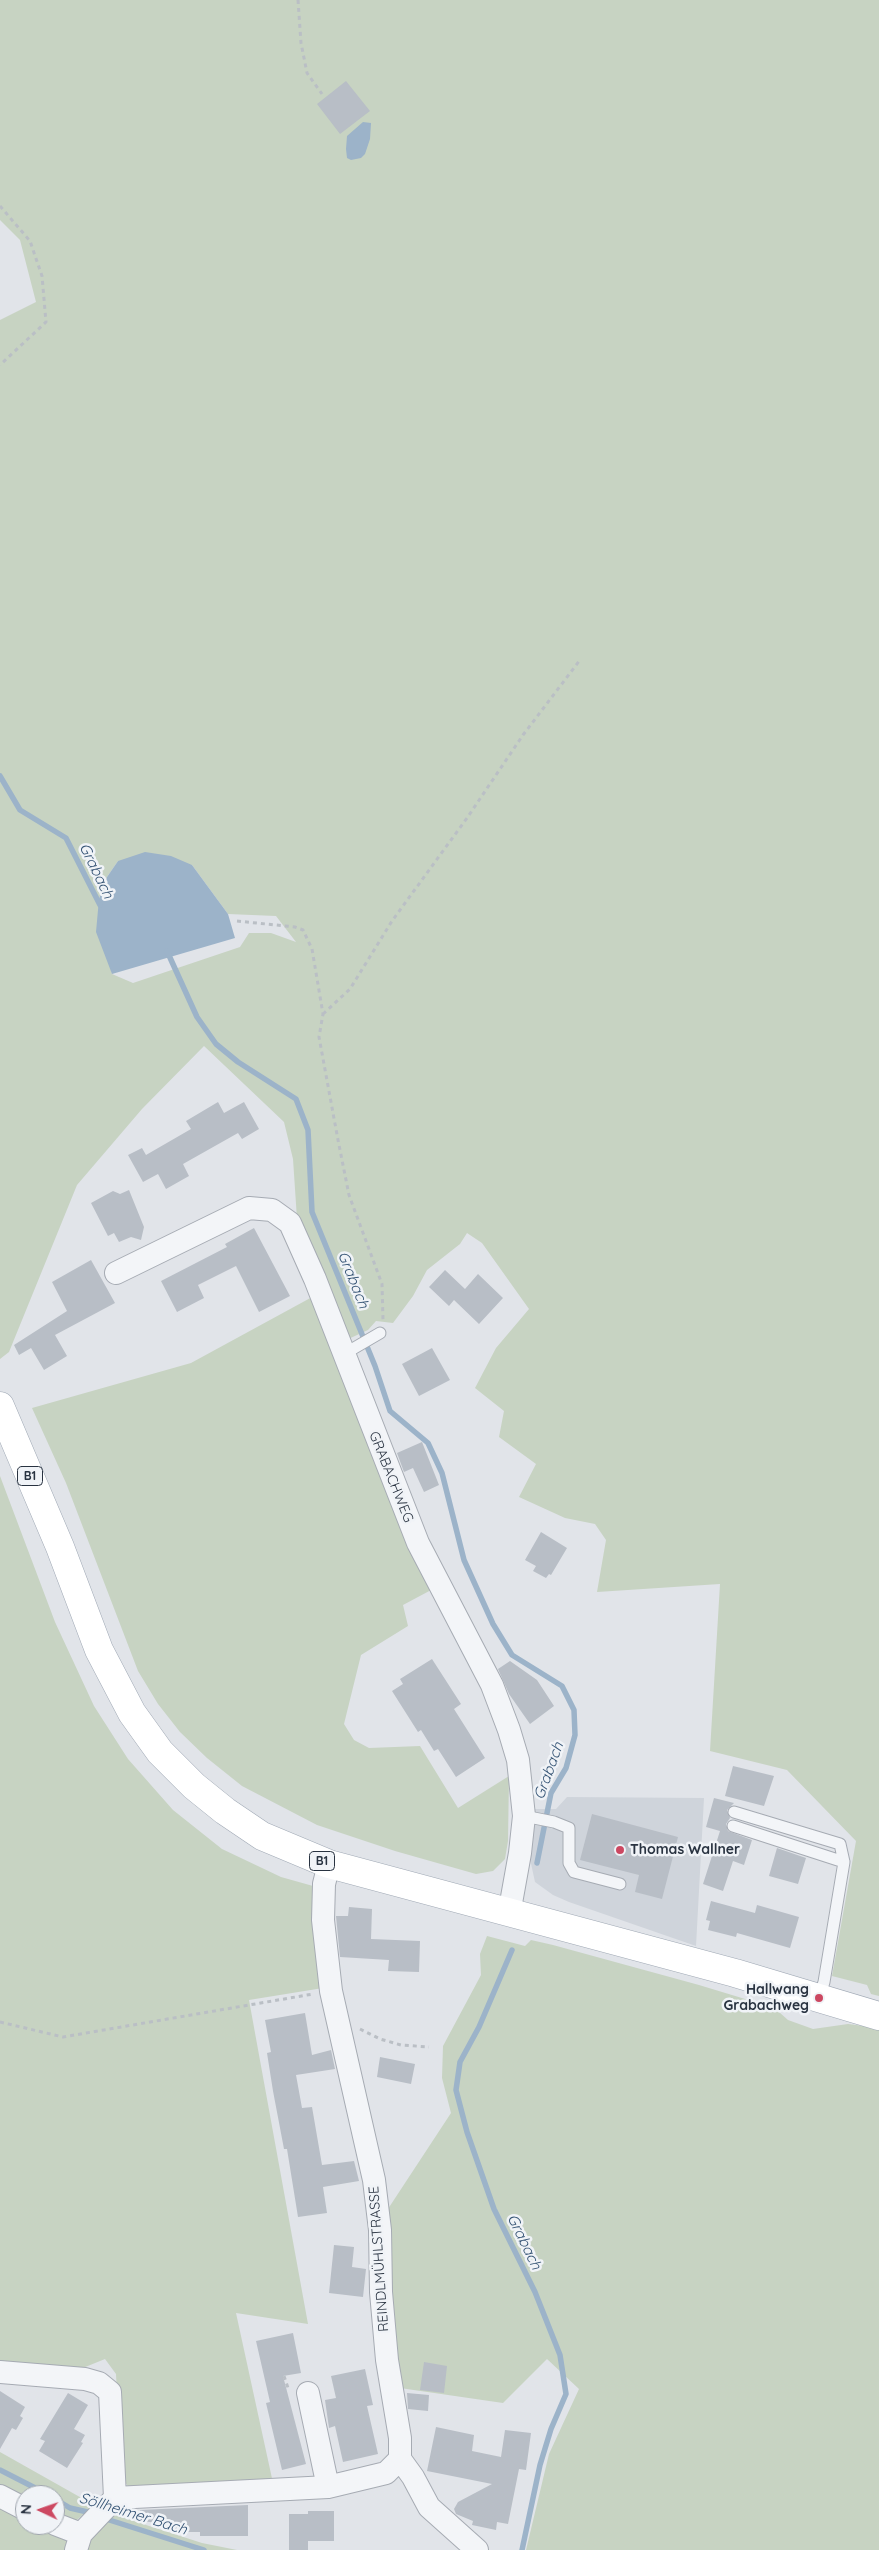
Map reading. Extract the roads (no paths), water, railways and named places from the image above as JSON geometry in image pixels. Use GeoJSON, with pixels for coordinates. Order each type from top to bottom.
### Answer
{"type":"FeatureCollection","features":[{"type":"Feature","properties":{"kind":"main road","name":"B1"},"geometry":{"type":"LineString","coordinates":[[0,1406],[60,1547],[100,1650],[132,1713],[160,1752],[194,1786],[225,1811],[262,1836],[329,1864],[509,1914],[735,1973],[879,2016]]}},
{"type":"Feature","properties":{"kind":"street","name":"GRABACHWEG"},"geometry":{"type":"LineString","coordinates":[[116,1273],[249,1208],[272,1210],[290,1224],[351,1351],[418,1543],[497,1699],[518,1760],[530,1817],[520,1853],[509,1914]]}},
{"type":"Feature","properties":{"kind":"street","name":"REINDLMÜHLSTRASSE"},"geometry":{"type":"LineString","coordinates":[[329,1864],[324,1884],[323,1920],[331,1991],[374,2180],[380,2230],[381,2292],[387,2360],[400,2438],[400,2459]]}},
{"type":"Feature","properties":{"kind":"street"},"geometry":{"type":"LineString","coordinates":[[0,2372],[85,2379],[99,2383],[110,2392],[92,2524]]}},
{"type":"Feature","properties":{"kind":"street"},"geometry":{"type":"LineString","coordinates":[[308,2393],[328,2487]]}},
{"type":"Feature","properties":{"kind":"street"},"geometry":{"type":"LineString","coordinates":[[65,2524],[92,2524],[328,2487],[386,2473],[400,2459],[413,2477],[429,2507],[476,2550]]}},
{"type":"Feature","properties":{"kind":"street"},"geometry":{"type":"LineString","coordinates":[[0,2496],[15,2504]]}},
{"type":"Feature","properties":{"kind":"lane"},"geometry":{"type":"LineString","coordinates":[[351,1351],[376,1336]]}},
{"type":"Feature","properties":{"kind":"lane"},"geometry":{"type":"LineString","coordinates":[[734,1812],[840,1844],[844,1862],[824,1982],[819,1998]]}},
{"type":"Feature","properties":{"kind":"lane"},"geometry":{"type":"LineString","coordinates":[[530,1817],[554,1822],[568,1828],[569,1863],[574,1872],[620,1884]]}},
{"type":"Feature","properties":{"kind":"lane"},"geometry":{"type":"LineString","coordinates":[[734,1826],[844,1862]]}},
{"type":"Feature","properties":{"kind":"water"},"geometry":{"type":"Polygon","coordinates":[[[363,122],[371,123],[370,139],[365,154],[361,158],[351,160],[347,158],[347,136],[363,122]]]}},
{"type":"Feature","properties":{"kind":"water"},"geometry":{"type":"Polygon","coordinates":[[[145,852],[171,856],[192,865],[228,914],[235,938],[112,974],[96,932],[99,899],[107,877],[118,861],[145,852]]]}},
{"type":"Feature","properties":{"kind":"waterway","name":"Grabach"},"geometry":{"type":"LineString","coordinates":[[0,776],[20,810],[66,838],[100,905]]}},
{"type":"Feature","properties":{"kind":"waterway","name":"Grabach"},"geometry":{"type":"LineString","coordinates":[[167,951],[197,1017],[216,1044],[238,1062],[296,1099],[308,1130],[312,1212],[375,1366],[390,1411],[428,1443],[442,1473],[464,1560],[493,1624],[512,1655],[562,1686],[574,1710],[575,1735],[566,1768],[551,1793],[537,1863]]}},
{"type":"Feature","properties":{"kind":"waterway","name":"Grabach"},"geometry":{"type":"LineString","coordinates":[[512,1950],[479,2027],[460,2062],[456,2090],[467,2132],[494,2209],[535,2292],[560,2355],[566,2394],[551,2429],[540,2465],[522,2550]]}},
{"type":"Feature","properties":{"kind":"waterway","name":"Söllheimer Bach"},"geometry":{"type":"LineString","coordinates":[[0,2470],[29,2485]]}},
{"type":"Feature","properties":{"kind":"waterway","name":"Söllheimer Bach"},"geometry":{"type":"LineString","coordinates":[[65,2505],[92,2513]]}},
{"type":"Feature","properties":{"kind":"waterway","name":"Söllheimer Bach"},"geometry":{"type":"LineString","coordinates":[[103,2518],[204,2550]]}},
{"type":"Feature","properties":{"kind":"place","name":"Thomas Wallner"},"geometry":{"type":"Point","coordinates":[620,1850]}},
{"type":"Feature","properties":{"kind":"place","name":"Hallwang Grabachweg"},"geometry":{"type":"Point","coordinates":[819,1998]}}]}
